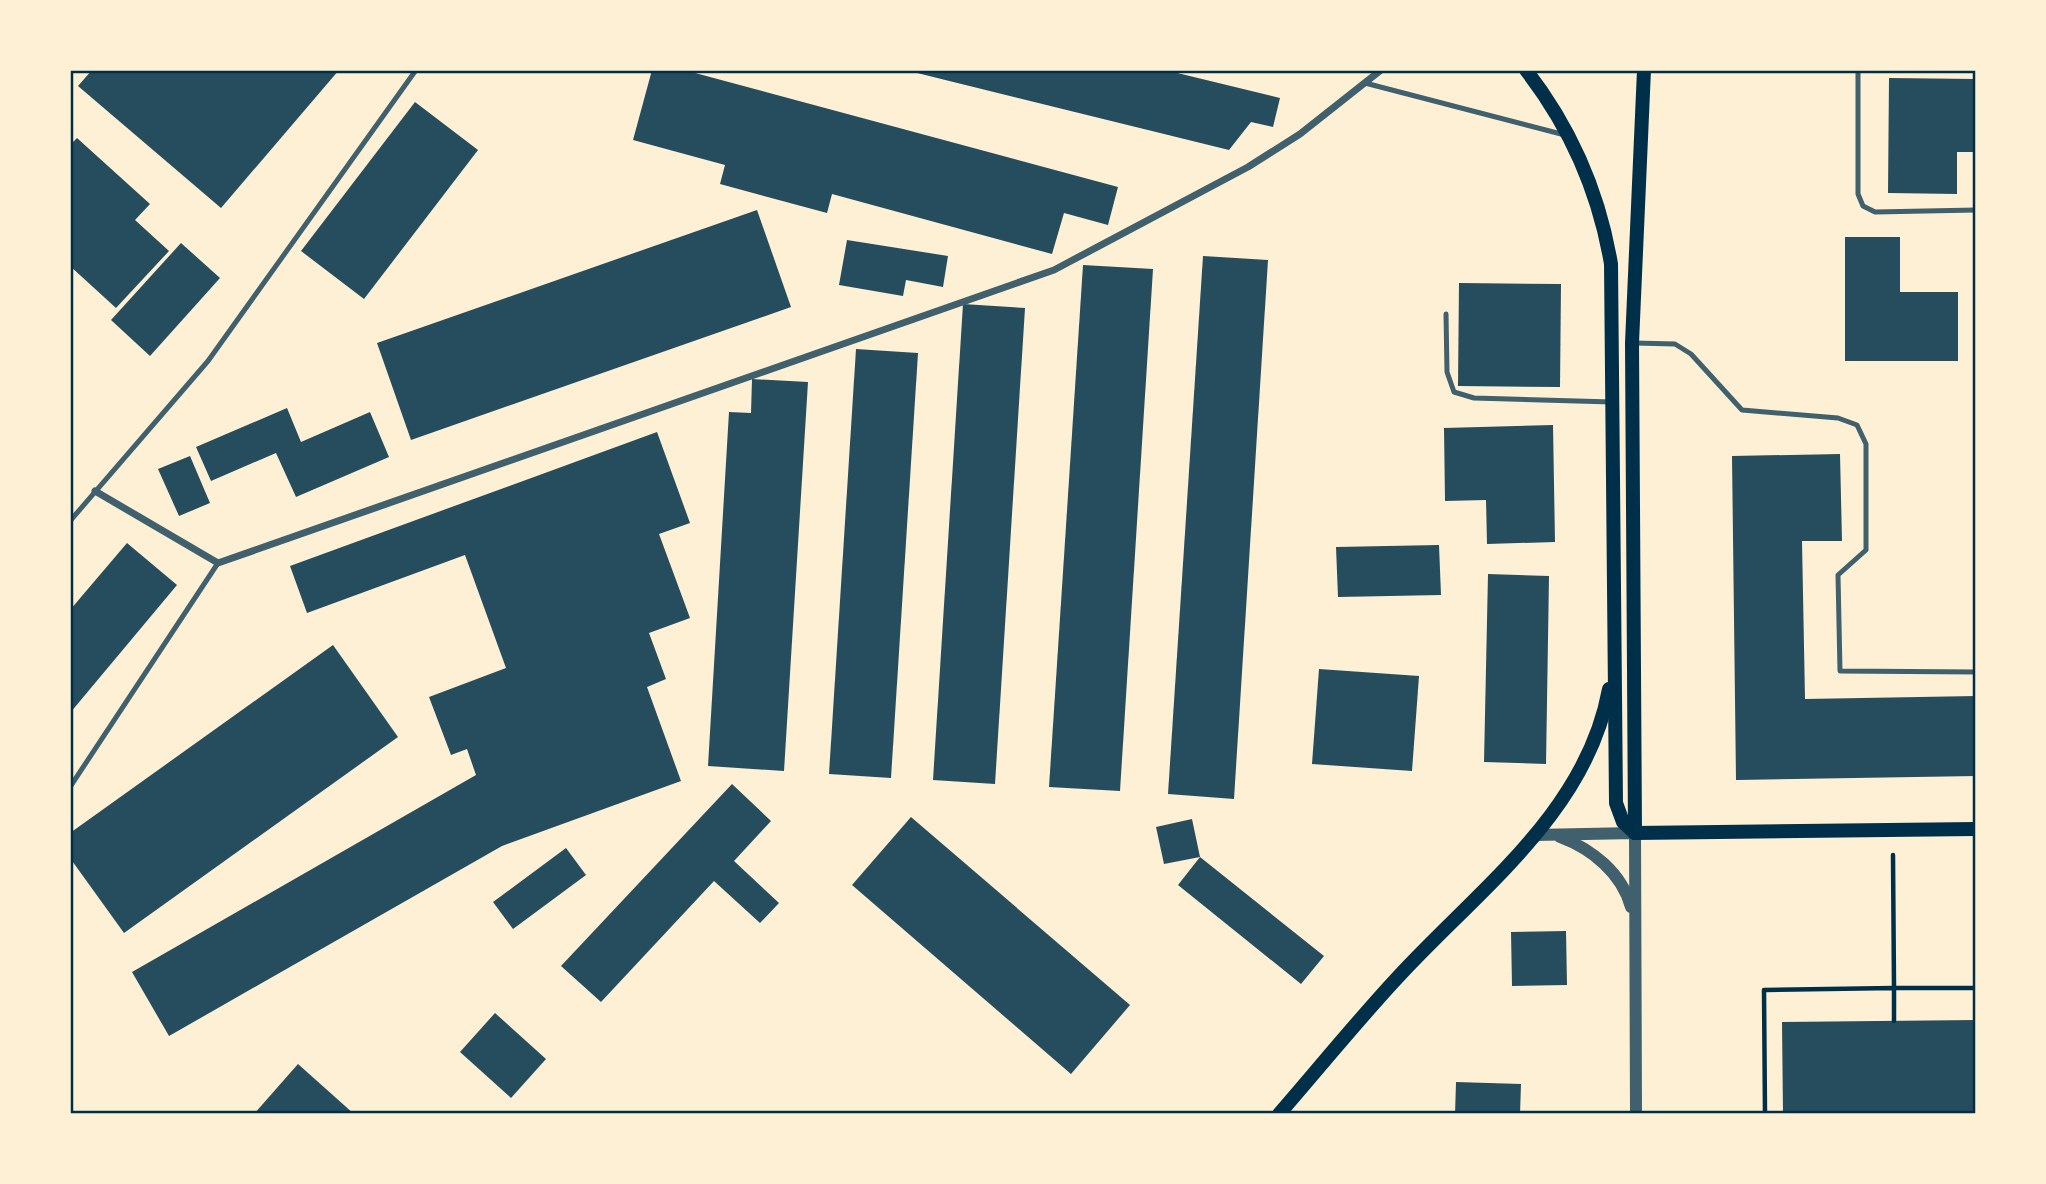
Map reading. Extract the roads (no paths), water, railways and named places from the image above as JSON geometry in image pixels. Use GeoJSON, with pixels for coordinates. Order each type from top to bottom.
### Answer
{"type":"FeatureCollection","features":[{"type":"Feature","properties":{"kind":"main road"},"geometry":{"type":"LineString","coordinates":[[1526,70],[1568,135],[1597,201],[1608,248],[1616,803],[1623,822],[1635,833],[1976,829]]}},
{"type":"Feature","properties":{"kind":"main road"},"geometry":{"type":"LineString","coordinates":[[1635,833],[1632,343],[1644,70]]}},
{"type":"Feature","properties":{"kind":"main road"},"geometry":{"type":"LineString","coordinates":[[1279,1114],[1396,978],[1541,835],[1577,779],[1601,725],[1611,677],[1615,614]]}},
{"type":"Feature","properties":{"kind":"street"},"geometry":{"type":"LineString","coordinates":[[95,491],[218,563],[1054,270],[1248,167],[1300,134],[1381,70]]}},
{"type":"Feature","properties":{"kind":"street"},"geometry":{"type":"LineString","coordinates":[[1541,835],[1635,833],[1636,1114]]}},
{"type":"Feature","properties":{"kind":"street"},"geometry":{"type":"LineString","coordinates":[[1541,835],[1578,845],[1605,865],[1622,885],[1635,921]]}},
{"type":"Feature","properties":{"kind":"lane"},"geometry":{"type":"LineString","coordinates":[[70,520],[208,362],[416,70]]}},
{"type":"Feature","properties":{"kind":"lane"},"geometry":{"type":"LineString","coordinates":[[1858,70],[1858,194],[1863,206],[1875,212],[1976,210]]}},
{"type":"Feature","properties":{"kind":"lane"},"geometry":{"type":"LineString","coordinates":[[1365,83],[1568,135]]}},
{"type":"Feature","properties":{"kind":"lane"},"geometry":{"type":"LineString","coordinates":[[1446,314],[1447,372],[1454,392],[1474,398],[1612,402]]}},
{"type":"Feature","properties":{"kind":"lane"},"geometry":{"type":"LineString","coordinates":[[1632,343],[1675,344],[1742,410],[1838,418],[1857,425],[1866,444],[1866,550],[1838,575],[1840,671],[1976,672]]}},
{"type":"Feature","properties":{"kind":"lane"},"geometry":{"type":"LineString","coordinates":[[70,787],[218,563]]}}]}
